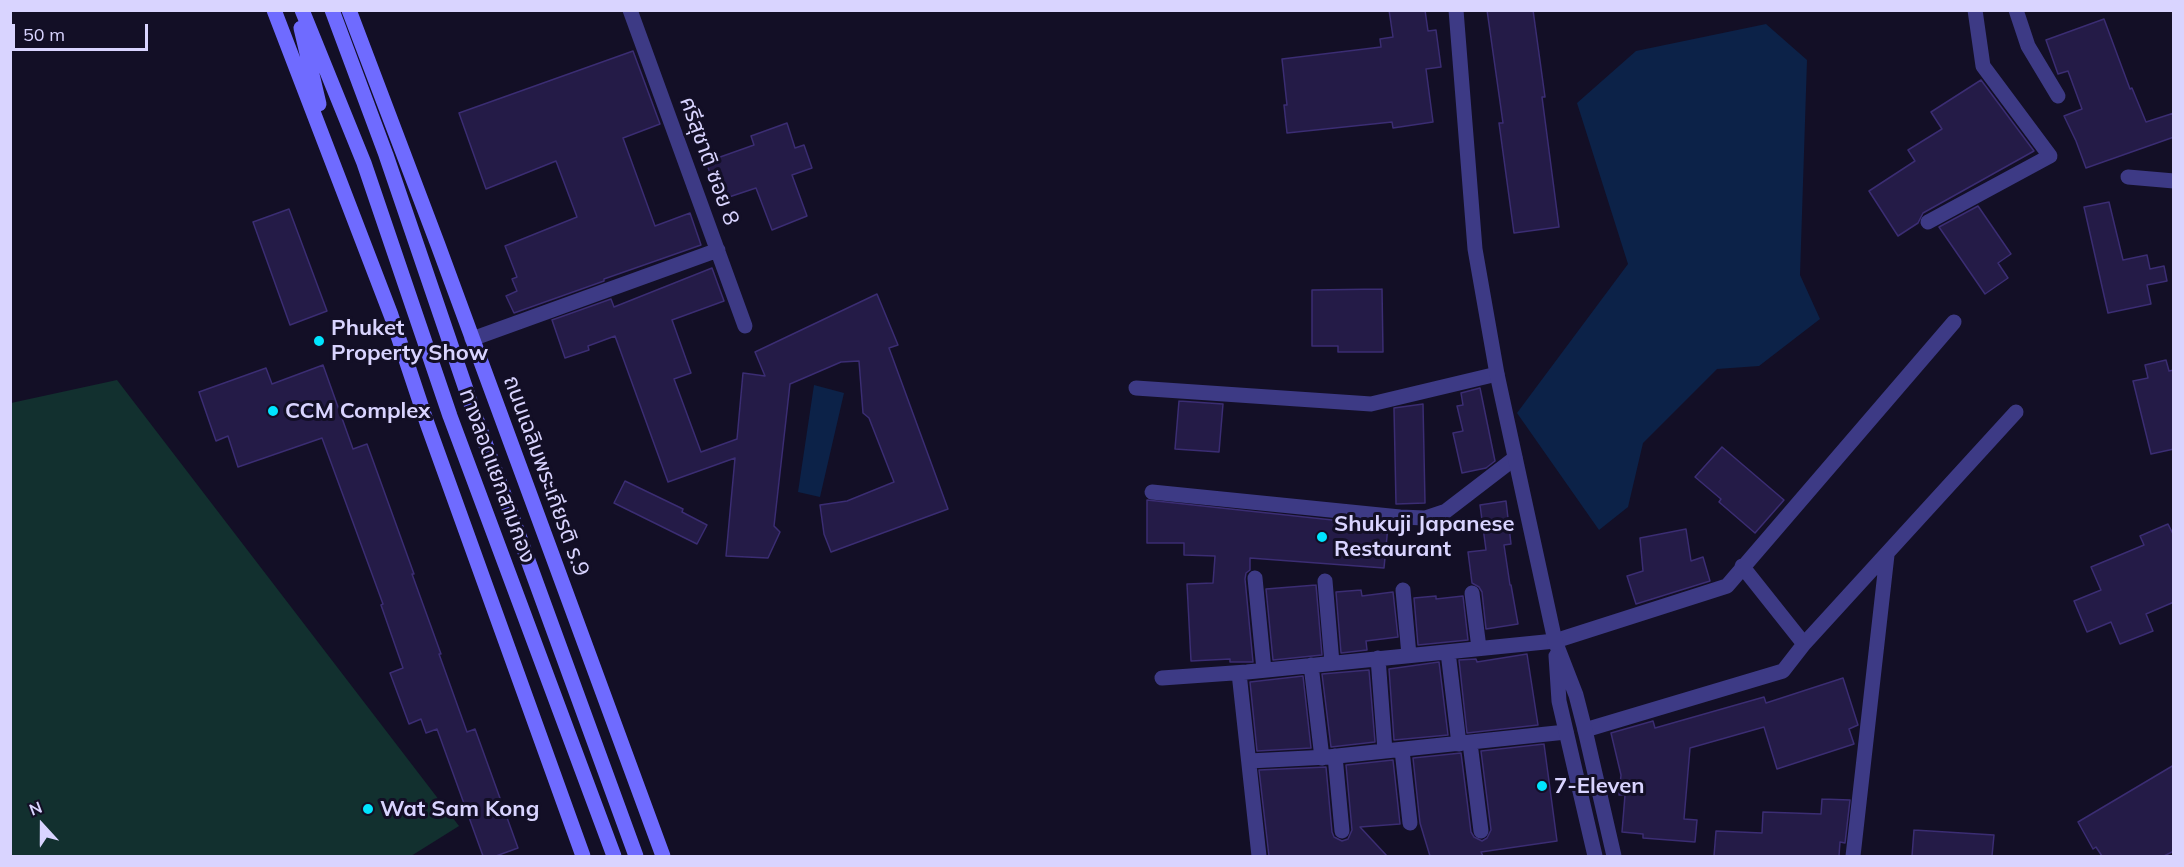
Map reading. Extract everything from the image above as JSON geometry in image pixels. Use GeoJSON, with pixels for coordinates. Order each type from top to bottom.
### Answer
{"type":"FeatureCollection","features":[{"type":"Feature","properties":{"kind":"main road"},"geometry":{"type":"LineString","coordinates":[[274,10],[391,315],[431,434],[583,856]]}},
{"type":"Feature","properties":{"kind":"main road"},"geometry":{"type":"LineString","coordinates":[[297,10],[333,163]]}},
{"type":"Feature","properties":{"kind":"main road","name":"ทางลอดแยกสามกอง"},"geometry":{"type":"LineString","coordinates":[[302,10],[364,163],[450,416],[614,856]]}},
{"type":"Feature","properties":{"kind":"main road"},"geometry":{"type":"LineString","coordinates":[[334,10],[397,139]]}},
{"type":"Feature","properties":{"kind":"main road","name":"ทางลอดแยกสามกอง"},"geometry":{"type":"LineString","coordinates":[[334,10],[472,407],[636,856]]}},
{"type":"Feature","properties":{"kind":"main road","name":"ถนนเฉลิมพระเกียรติ ร.9"},"geometry":{"type":"LineString","coordinates":[[349,10],[663,856]]}},
{"type":"Feature","properties":{"kind":"street","name":"ศรีสุชาติ ซอย 8"},"geometry":{"type":"LineString","coordinates":[[630,10],[745,326]]}},
{"type":"Feature","properties":{"kind":"street"},"geometry":{"type":"LineString","coordinates":[[1456,10],[1475,249],[1497,374],[1555,641],[1559,700],[1594,856]]}},
{"type":"Feature","properties":{"kind":"street"},"geometry":{"type":"LineString","coordinates":[[1928,222],[2050,156],[1983,66],[1975,10]]}},
{"type":"Feature","properties":{"kind":"street"},"geometry":{"type":"LineString","coordinates":[[2016,10],[2028,46],[2058,96]]}},
{"type":"Feature","properties":{"kind":"street"},"geometry":{"type":"LineString","coordinates":[[2128,177],[2174,181]]}},
{"type":"Feature","properties":{"kind":"street"},"geometry":{"type":"LineString","coordinates":[[472,339],[718,250]]}},
{"type":"Feature","properties":{"kind":"street"},"geometry":{"type":"LineString","coordinates":[[1162,678],[1239,673],[1555,641],[1727,586],[1954,322]]}},
{"type":"Feature","properties":{"kind":"street"},"geometry":{"type":"LineString","coordinates":[[1136,388],[1371,404],[1497,374]]}},
{"type":"Feature","properties":{"kind":"street"},"geometry":{"type":"LineString","coordinates":[[1585,730],[1783,671],[2016,412]]}},
{"type":"Feature","properties":{"kind":"street"},"geometry":{"type":"LineString","coordinates":[[1152,492],[1425,518],[1446,512],[1515,458]]}},
{"type":"Feature","properties":{"kind":"street"},"geometry":{"type":"LineString","coordinates":[[1853,856],[1887,555]]}},
{"type":"Feature","properties":{"kind":"street"},"geometry":{"type":"LineString","coordinates":[[1742,566],[1804,645]]}},
{"type":"Feature","properties":{"kind":"street"},"geometry":{"type":"LineString","coordinates":[[1255,578],[1264,670]]}},
{"type":"Feature","properties":{"kind":"street"},"geometry":{"type":"LineString","coordinates":[[1325,581],[1332,663]]}},
{"type":"Feature","properties":{"kind":"street"},"geometry":{"type":"LineString","coordinates":[[1403,590],[1409,655]]}},
{"type":"Feature","properties":{"kind":"street"},"geometry":{"type":"LineString","coordinates":[[1472,593],[1479,648]]}},
{"type":"Feature","properties":{"kind":"street"},"geometry":{"type":"LineString","coordinates":[[1555,641],[1576,695],[1614,856]]}},
{"type":"Feature","properties":{"kind":"street"},"geometry":{"type":"LineString","coordinates":[[1448,651],[1481,831]]}},
{"type":"Feature","properties":{"kind":"street"},"geometry":{"type":"LineString","coordinates":[[1378,658],[1385,751]]}},
{"type":"Feature","properties":{"kind":"street"},"geometry":{"type":"LineString","coordinates":[[1311,665],[1342,831]]}},
{"type":"Feature","properties":{"kind":"street"},"geometry":{"type":"LineString","coordinates":[[1239,673],[1259,856]]}},
{"type":"Feature","properties":{"kind":"street"},"geometry":{"type":"LineString","coordinates":[[1249,761],[1329,757],[1566,732]]}},
{"type":"Feature","properties":{"kind":"street"},"geometry":{"type":"LineString","coordinates":[[1402,750],[1410,823]]}},
{"type":"Feature","properties":{"kind":"green space"},"geometry":{"type":"Polygon","coordinates":[[[117,380],[459,826],[411,856],[11,856],[11,403],[117,380]]]}},
{"type":"Feature","properties":{"kind":"water"},"geometry":{"type":"Polygon","coordinates":[[[1766,24],[1807,60],[1800,275],[1820,319],[1759,366],[1717,369],[1643,443],[1628,507],[1599,530],[1517,413],[1628,264],[1577,103],[1636,51],[1766,24]]]}},
{"type":"Feature","properties":{"kind":"water"},"geometry":{"type":"Polygon","coordinates":[[[814,385],[844,393],[820,497],[798,492],[814,385]]]}},
{"type":"Feature","properties":{"kind":"building"},"geometry":{"type":"Polygon","coordinates":[[[1389,10],[1425,10],[1428,31],[1436,30],[1441,67],[1426,69],[1433,122],[1393,128],[1392,122],[1287,133],[1284,105],[1287,105],[1282,59],[1381,47],[1380,39],[1393,37],[1389,10]]]}},
{"type":"Feature","properties":{"kind":"building"},"geometry":{"type":"Polygon","coordinates":[[[1487,10],[1533,10],[1559,227],[1514,233],[1499,123],[1503,123],[1487,10]]]}},
{"type":"Feature","properties":{"kind":"building"},"geometry":{"type":"Polygon","coordinates":[[[2104,19],[2130,89],[2132,88],[2146,122],[2174,113],[2174,137],[2086,168],[2064,116],[2082,109],[2068,71],[2058,74],[2046,40],[2104,19]]]}},
{"type":"Feature","properties":{"kind":"building"},"geometry":{"type":"Polygon","coordinates":[[[633,51],[660,124],[623,138],[655,226],[690,213],[701,245],[514,313],[506,296],[517,291],[512,279],[517,277],[505,246],[577,217],[556,161],[486,189],[459,113],[633,51]]]}},
{"type":"Feature","properties":{"kind":"building"},"geometry":{"type":"Polygon","coordinates":[[[1981,80],[2034,151],[1923,213],[1918,223],[1898,236],[1869,191],[1915,161],[1908,150],[1942,129],[1931,112],[1981,80]]]}},
{"type":"Feature","properties":{"kind":"building"},"geometry":{"type":"Polygon","coordinates":[[[787,123],[795,148],[804,145],[812,168],[792,175],[807,216],[772,230],[756,188],[720,200],[706,162],[754,145],[751,136],[787,123]]]}},
{"type":"Feature","properties":{"kind":"building"},"geometry":{"type":"Polygon","coordinates":[[[2109,202],[2123,260],[2147,255],[2150,269],[2164,266],[2167,281],[2147,285],[2151,304],[2108,313],[2084,207],[2109,202]]]}},
{"type":"Feature","properties":{"kind":"building"},"geometry":{"type":"Polygon","coordinates":[[[1978,206],[2011,254],[1998,263],[2008,278],[1985,294],[1939,227],[1978,206]]]}},
{"type":"Feature","properties":{"kind":"building"},"geometry":{"type":"Polygon","coordinates":[[[289,209],[327,311],[290,325],[253,222],[289,209]]]}},
{"type":"Feature","properties":{"kind":"building"},"geometry":{"type":"Polygon","coordinates":[[[712,268],[724,301],[672,320],[691,373],[674,379],[701,452],[737,439],[743,373],[765,376],[755,352],[877,294],[898,345],[889,348],[948,509],[831,552],[824,534],[820,505],[847,501],[894,482],[869,418],[863,413],[859,361],[841,362],[790,384],[774,526],[780,532],[768,558],[726,556],[735,458],[668,482],[615,336],[588,346],[589,350],[565,358],[552,320],[611,299],[614,307],[712,268]]]}},
{"type":"Feature","properties":{"kind":"building"},"geometry":{"type":"Polygon","coordinates":[[[1382,289],[1383,352],[1338,352],[1338,346],[1312,346],[1312,290],[1382,289]]]}},
{"type":"Feature","properties":{"kind":"building"},"geometry":{"type":"Polygon","coordinates":[[[2166,360],[2169,371],[2174,370],[2174,449],[2151,454],[2133,381],[2148,378],[2145,365],[2166,360]]]}},
{"type":"Feature","properties":{"kind":"building"},"geometry":{"type":"Polygon","coordinates":[[[323,365],[353,449],[367,444],[467,732],[475,729],[518,848],[496,856],[483,856],[437,729],[426,733],[421,719],[409,724],[390,673],[403,668],[381,605],[383,604],[322,438],[238,467],[228,436],[216,441],[199,392],[266,368],[272,384],[323,365]]]}},
{"type":"Feature","properties":{"kind":"building"},"geometry":{"type":"Polygon","coordinates":[[[1480,388],[1495,461],[1486,468],[1462,473],[1453,433],[1463,431],[1457,406],[1463,405],[1461,393],[1480,388]]]}},
{"type":"Feature","properties":{"kind":"building"},"geometry":{"type":"Polygon","coordinates":[[[1179,401],[1223,404],[1219,452],[1175,449],[1179,401]]]}},
{"type":"Feature","properties":{"kind":"building"},"geometry":{"type":"Polygon","coordinates":[[[1423,404],[1425,503],[1396,504],[1394,408],[1423,404]]]}},
{"type":"Feature","properties":{"kind":"building"},"geometry":{"type":"Polygon","coordinates":[[[1722,447],[1784,500],[1755,533],[1719,502],[1721,499],[1695,477],[1722,447]]]}},
{"type":"Feature","properties":{"kind":"building"},"geometry":{"type":"Polygon","coordinates":[[[625,481],[683,509],[682,512],[707,525],[697,544],[614,503],[625,481]]]}},
{"type":"Feature","properties":{"kind":"building"},"geometry":{"type":"Polygon","coordinates":[[[1147,500],[1388,526],[1384,568],[1250,558],[1250,570],[1246,573],[1245,579],[1253,662],[1230,662],[1230,659],[1191,661],[1187,584],[1213,583],[1215,556],[1184,555],[1184,543],[1147,543],[1147,500]]]}},
{"type":"Feature","properties":{"kind":"building"},"geometry":{"type":"Polygon","coordinates":[[[1506,501],[1511,544],[1504,545],[1518,624],[1486,629],[1482,592],[1472,583],[1468,552],[1486,550],[1480,505],[1506,501]]]}},
{"type":"Feature","properties":{"kind":"building"},"geometry":{"type":"Polygon","coordinates":[[[2168,524],[2174,536],[2174,602],[2146,614],[2153,631],[2120,644],[2111,622],[2087,632],[2074,601],[2101,590],[2091,567],[2144,545],[2140,536],[2168,524]]]}},
{"type":"Feature","properties":{"kind":"building"},"geometry":{"type":"Polygon","coordinates":[[[1686,529],[1691,561],[1703,557],[1710,581],[1636,604],[1627,576],[1643,571],[1640,538],[1686,529]]]}},
{"type":"Feature","properties":{"kind":"building"},"geometry":{"type":"Polygon","coordinates":[[[1316,585],[1322,655],[1273,660],[1266,589],[1316,585]]]}},
{"type":"Feature","properties":{"kind":"building"},"geometry":{"type":"Polygon","coordinates":[[[1361,590],[1362,596],[1393,592],[1398,637],[1366,641],[1367,650],[1341,653],[1336,592],[1361,590]]]}},
{"type":"Feature","properties":{"kind":"building"},"geometry":{"type":"Polygon","coordinates":[[[1436,596],[1436,599],[1463,596],[1468,640],[1418,645],[1414,598],[1436,596]]]}},
{"type":"Feature","properties":{"kind":"building"},"geometry":{"type":"Polygon","coordinates":[[[1527,654],[1538,725],[1467,733],[1459,660],[1476,659],[1477,662],[1527,654]]]}},
{"type":"Feature","properties":{"kind":"building"},"geometry":{"type":"Polygon","coordinates":[[[1439,662],[1448,735],[1394,740],[1389,669],[1439,662]]]}},
{"type":"Feature","properties":{"kind":"building"},"geometry":{"type":"Polygon","coordinates":[[[1369,670],[1375,742],[1331,747],[1322,674],[1369,670]]]}},
{"type":"Feature","properties":{"kind":"building"},"geometry":{"type":"Polygon","coordinates":[[[1303,676],[1311,748],[1257,751],[1250,682],[1303,676]]]}},
{"type":"Feature","properties":{"kind":"building"},"geometry":{"type":"Polygon","coordinates":[[[1843,678],[1858,725],[1849,729],[1854,744],[1777,769],[1764,727],[1690,748],[1684,819],[1697,820],[1695,842],[1643,838],[1643,834],[1622,832],[1625,795],[1619,795],[1621,775],[1611,733],[1653,721],[1655,728],[1764,697],[1766,703],[1843,678]]]}},
{"type":"Feature","properties":{"kind":"building"},"geometry":{"type":"Polygon","coordinates":[[[1544,744],[1557,841],[1481,852],[1483,856],[1430,856],[1420,823],[1413,758],[1461,753],[1471,832],[1474,837],[1482,841],[1487,838],[1491,830],[1481,751],[1544,744]]]}},
{"type":"Feature","properties":{"kind":"building"},"geometry":{"type":"Polygon","coordinates":[[[1393,760],[1400,824],[1360,827],[1387,856],[1269,856],[1259,770],[1326,767],[1332,832],[1334,837],[1342,841],[1348,839],[1352,830],[1346,765],[1393,760]]]}},
{"type":"Feature","properties":{"kind":"building"},"geometry":{"type":"Polygon","coordinates":[[[2174,765],[2174,851],[2164,856],[2102,856],[2096,847],[2093,849],[2078,822],[2174,765]]]}},
{"type":"Feature","properties":{"kind":"building"},"geometry":{"type":"Polygon","coordinates":[[[1822,799],[1850,800],[1845,843],[1840,842],[1839,856],[1714,856],[1716,831],[1762,833],[1763,812],[1821,814],[1822,799]]]}},
{"type":"Feature","properties":{"kind":"building"},"geometry":{"type":"Polygon","coordinates":[[[1914,830],[1994,835],[1992,856],[1912,856],[1914,830]]]}},
{"type":"Feature","properties":{"kind":"place","name":"Phuket Property Show"},"geometry":{"type":"Point","coordinates":[319,341]}},
{"type":"Feature","properties":{"kind":"place","name":"CCM Complex"},"geometry":{"type":"Point","coordinates":[273,411]}},
{"type":"Feature","properties":{"kind":"place","name":"Shukuji Japanese Restaurant"},"geometry":{"type":"Point","coordinates":[1322,537]}},
{"type":"Feature","properties":{"kind":"place","name":"7-Eleven"},"geometry":{"type":"Point","coordinates":[1542,786]}},
{"type":"Feature","properties":{"kind":"place","name":"Wat Sam Kong"},"geometry":{"type":"Point","coordinates":[368,809]}}]}
